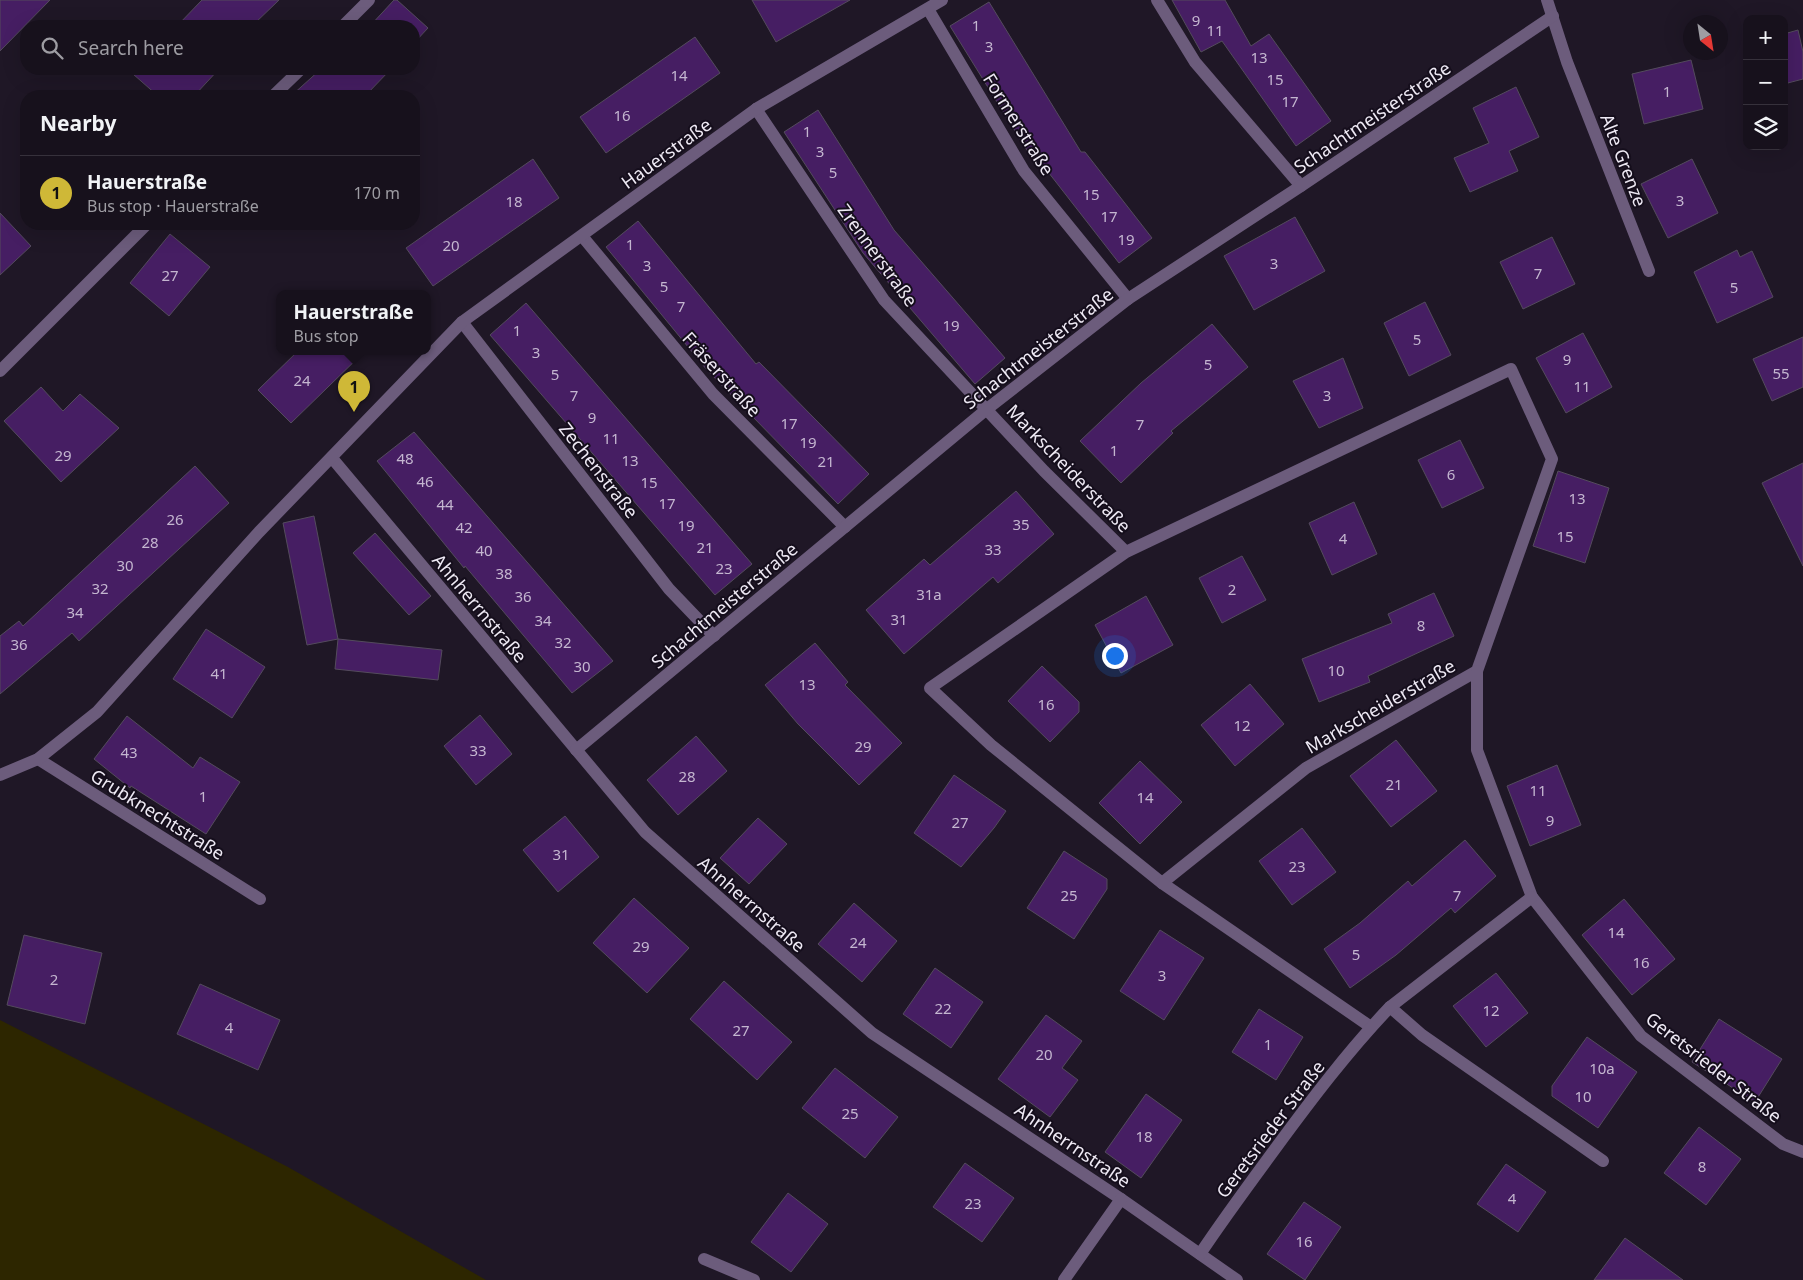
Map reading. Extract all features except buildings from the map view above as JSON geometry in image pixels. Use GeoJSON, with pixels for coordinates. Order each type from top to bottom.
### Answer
{"type":"FeatureCollection","features":[{"type":"Feature","properties":{"kind":"street"},"geometry":{"type":"LineString","coordinates":[[349,20],[369,0]]}},
{"type":"Feature","properties":{"kind":"street","name":"Hauerstraße"},"geometry":{"type":"LineString","coordinates":[[431,354],[462,322],[756,109],[942,0]]}},
{"type":"Feature","properties":{"kind":"street"},"geometry":{"type":"LineString","coordinates":[[1156,0],[1195,62],[1300,186]]}},
{"type":"Feature","properties":{"kind":"street","name":"Alte Grenze"},"geometry":{"type":"LineString","coordinates":[[1547,0],[1567,62],[1649,271]]}},
{"type":"Feature","properties":{"kind":"street","name":"Formerstraße"},"geometry":{"type":"LineString","coordinates":[[928,9],[1024,171],[1128,299]]}},
{"type":"Feature","properties":{"kind":"street","name":"Schachtmeisterstraße"},"geometry":{"type":"LineString","coordinates":[[576,750],[987,410],[1128,299],[1553,16]]}},
{"type":"Feature","properties":{"kind":"street"},"geometry":{"type":"LineString","coordinates":[[280,90],[295,75]]}},
{"type":"Feature","properties":{"kind":"street","name":"Zrennerstraße"},"geometry":{"type":"LineString","coordinates":[[756,109],[884,300],[987,410]]}},
{"type":"Feature","properties":{"kind":"street"},"geometry":{"type":"LineString","coordinates":[[0,371],[141,230]]}},
{"type":"Feature","properties":{"kind":"street","name":"Fräserstraße"},"geometry":{"type":"LineString","coordinates":[[582,236],[713,394],[845,527]]}},
{"type":"Feature","properties":{"kind":"street","name":"Zechenstraße"},"geometry":{"type":"LineString","coordinates":[[462,322],[669,588],[714,636]]}},
{"type":"Feature","properties":{"kind":"street","name":"Hauerstraße"},"geometry":{"type":"LineString","coordinates":[[0,775],[38,759],[97,712],[259,532],[430,355]]}},
{"type":"Feature","properties":{"kind":"street","name":"Markscheiderstraße"},"geometry":{"type":"LineString","coordinates":[[1511,369],[1552,459],[1477,671],[1306,768],[1162,883],[992,745],[930,688],[1126,552],[1511,369]]}},
{"type":"Feature","properties":{"kind":"street","name":"Markscheiderstraße"},"geometry":{"type":"LineString","coordinates":[[987,410],[1044,471],[1126,552]]}},
{"type":"Feature","properties":{"kind":"street","name":"Ahnherrnstraße"},"geometry":{"type":"LineString","coordinates":[[332,458],[646,832],[872,1033],[1121,1198],[1237,1280]]}},
{"type":"Feature","properties":{"kind":"street","name":"Geretsrieder Straße"},"geometry":{"type":"LineString","coordinates":[[1477,671],[1477,750],[1532,897],[1641,1036],[1784,1144],[1803,1152]]}},
{"type":"Feature","properties":{"kind":"street","name":"Grubknechtstraße"},"geometry":{"type":"LineString","coordinates":[[38,759],[260,899]]}},
{"type":"Feature","properties":{"kind":"street"},"geometry":{"type":"LineString","coordinates":[[1162,883],[1371,1027]]}},
{"type":"Feature","properties":{"kind":"street","name":"Geretsrieder Straße"},"geometry":{"type":"LineString","coordinates":[[1200,1254],[1315,1095],[1371,1027],[1390,1007],[1532,897]]}},
{"type":"Feature","properties":{"kind":"street"},"geometry":{"type":"LineString","coordinates":[[1390,1007],[1422,1035],[1603,1161]]}},
{"type":"Feature","properties":{"kind":"street"},"geometry":{"type":"LineString","coordinates":[[1064,1280],[1121,1198]]}},
{"type":"Feature","properties":{"kind":"street"},"geometry":{"type":"LineString","coordinates":[[704,1259],[754,1280]]}},
{"type":"Feature","properties":{"kind":"shaded area"},"geometry":{"type":"Polygon","coordinates":[[[0,1020],[288,1167],[486,1280],[0,1280],[0,1020]]]}},
{"type":"Feature","properties":{"kind":"place","name":"Hauerstraße"},"geometry":{"type":"Point","coordinates":[354,412]}}]}
